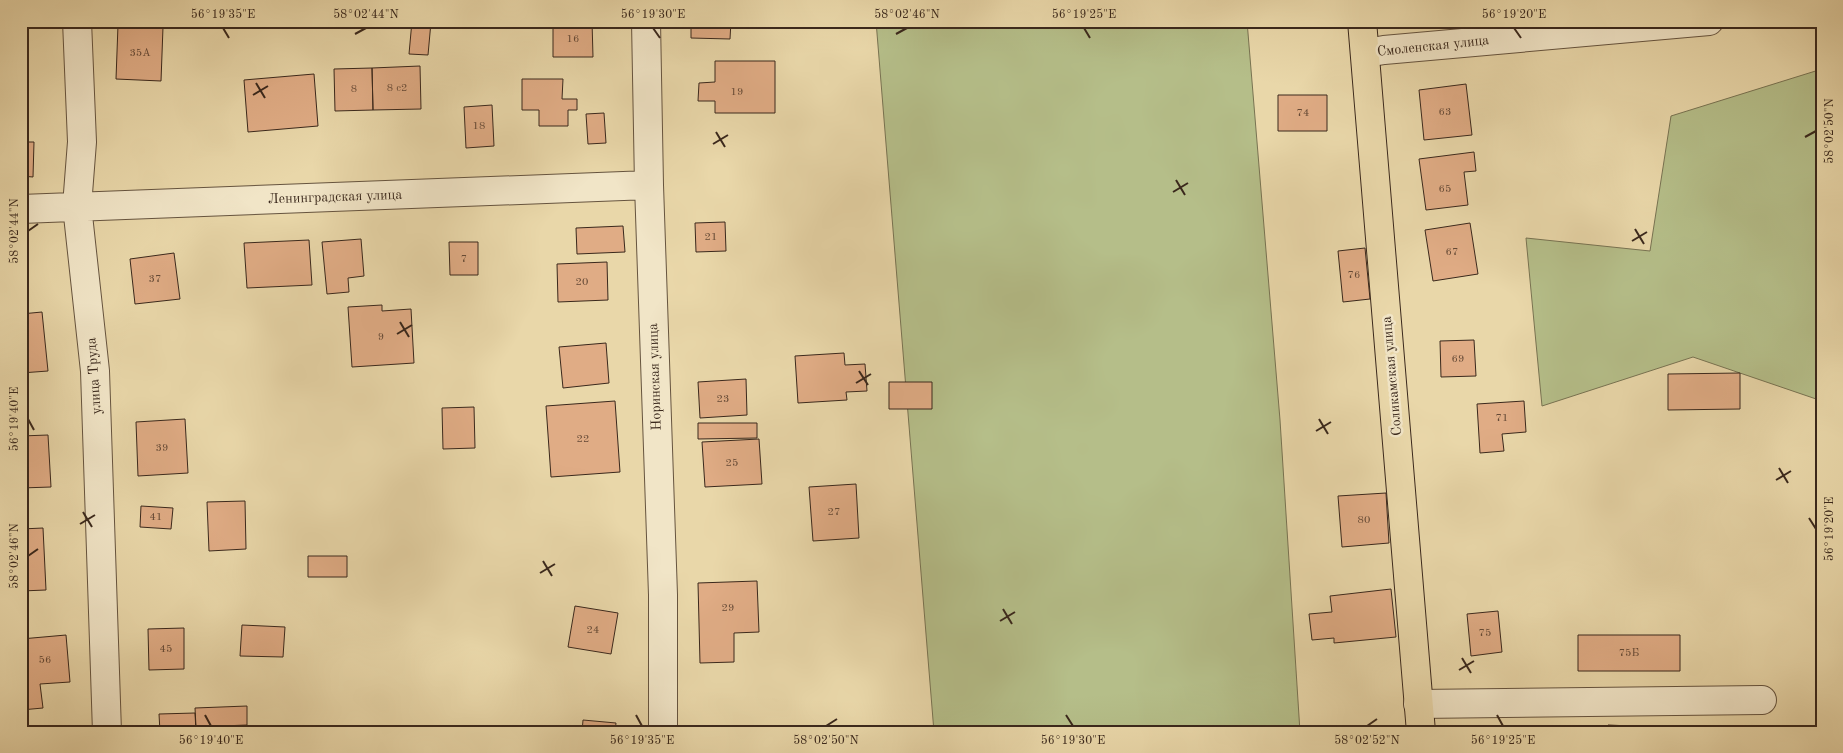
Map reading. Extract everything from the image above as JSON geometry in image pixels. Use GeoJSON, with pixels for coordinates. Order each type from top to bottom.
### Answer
{"type":"FeatureCollection","features":[{"type":"Feature","properties":{"kind":"main road","name":"Соликамская улица"},"geometry":{"type":"LineString","coordinates":[[1362,21],[1421,732]]}},
{"type":"Feature","properties":{"kind":"street","name":"улица Труда"},"geometry":{"type":"LineString","coordinates":[[77,21],[82,142],[77,206],[95,371],[107,732]]}},
{"type":"Feature","properties":{"kind":"street","name":"Норинская улица"},"geometry":{"type":"LineString","coordinates":[[646,21],[648,185],[663,585],[663,732]]}},
{"type":"Feature","properties":{"kind":"street","name":"Смоленская улица"},"geometry":{"type":"LineString","coordinates":[[1366,53],[1709,21]]}},
{"type":"Feature","properties":{"kind":"street","name":"Ленинградская улица"},"geometry":{"type":"LineString","coordinates":[[21,209],[648,185]]}},
{"type":"Feature","properties":{"kind":"street"},"geometry":{"type":"LineString","coordinates":[[1418,704],[1762,700]]}},
{"type":"Feature","properties":{"kind":"green space"},"geometry":{"type":"Polygon","coordinates":[[[876,21],[1247,21],[1280,420],[1300,732],[934,732],[876,21]]]}},
{"type":"Feature","properties":{"kind":"green space"},"geometry":{"type":"Polygon","coordinates":[[[1822,69],[1822,401],[1693,357],[1542,406],[1526,238],[1650,251],[1671,116],[1822,69]]]}},
{"type":"Feature","properties":{"kind":"building"},"geometry":{"type":"Polygon","coordinates":[[[412,21],[431,22],[428,55],[409,54],[412,21]]]}},
{"type":"Feature","properties":{"kind":"building"},"geometry":{"type":"Polygon","coordinates":[[[553,21],[592,21],[593,57],[553,57],[553,21]]]}},
{"type":"Feature","properties":{"kind":"building"},"geometry":{"type":"Polygon","coordinates":[[[691,21],[731,21],[730,39],[691,38],[691,21]]]}},
{"type":"Feature","properties":{"kind":"building"},"geometry":{"type":"Polygon","coordinates":[[[118,25],[163,27],[161,81],[116,79],[118,25]]]}},
{"type":"Feature","properties":{"kind":"building"},"geometry":{"type":"Polygon","coordinates":[[[715,61],[775,61],[775,113],[715,113],[715,101],[698,101],[699,83],[715,82],[715,61]]]}},
{"type":"Feature","properties":{"kind":"building"},"geometry":{"type":"Polygon","coordinates":[[[420,66],[421,109],[373,110],[372,68],[420,66]]]}},
{"type":"Feature","properties":{"kind":"building"},"geometry":{"type":"Polygon","coordinates":[[[372,68],[373,110],[335,111],[334,69],[372,68]]]}},
{"type":"Feature","properties":{"kind":"building"},"geometry":{"type":"Polygon","coordinates":[[[314,74],[318,126],[248,132],[244,80],[314,74]]]}},
{"type":"Feature","properties":{"kind":"building"},"geometry":{"type":"Polygon","coordinates":[[[522,79],[563,79],[562,99],[577,99],[577,110],[568,110],[568,126],[539,126],[539,110],[522,110],[522,79]]]}},
{"type":"Feature","properties":{"kind":"building"},"geometry":{"type":"Polygon","coordinates":[[[1466,84],[1472,135],[1424,140],[1419,90],[1466,84]]]}},
{"type":"Feature","properties":{"kind":"building"},"geometry":{"type":"Polygon","coordinates":[[[1278,95],[1327,95],[1327,131],[1278,131],[1278,95]]]}},
{"type":"Feature","properties":{"kind":"building"},"geometry":{"type":"Polygon","coordinates":[[[492,105],[494,146],[466,148],[464,107],[492,105]]]}},
{"type":"Feature","properties":{"kind":"building"},"geometry":{"type":"Polygon","coordinates":[[[604,113],[606,143],[588,144],[586,114],[604,113]]]}},
{"type":"Feature","properties":{"kind":"building"},"geometry":{"type":"Polygon","coordinates":[[[21,142],[34,142],[33,177],[21,176],[21,142]]]}},
{"type":"Feature","properties":{"kind":"building"},"geometry":{"type":"Polygon","coordinates":[[[1474,152],[1476,171],[1464,172],[1468,205],[1426,210],[1419,159],[1474,152]]]}},
{"type":"Feature","properties":{"kind":"building"},"geometry":{"type":"Polygon","coordinates":[[[725,222],[726,251],[696,252],[695,223],[725,222]]]}},
{"type":"Feature","properties":{"kind":"building"},"geometry":{"type":"Polygon","coordinates":[[[1470,223],[1478,274],[1433,281],[1425,230],[1470,223]]]}},
{"type":"Feature","properties":{"kind":"building"},"geometry":{"type":"Polygon","coordinates":[[[623,226],[625,252],[577,254],[576,228],[623,226]]]}},
{"type":"Feature","properties":{"kind":"building"},"geometry":{"type":"Polygon","coordinates":[[[361,239],[364,276],[348,278],[349,292],[327,294],[322,242],[361,239]]]}},
{"type":"Feature","properties":{"kind":"building"},"geometry":{"type":"Polygon","coordinates":[[[309,240],[312,285],[247,288],[244,243],[309,240]]]}},
{"type":"Feature","properties":{"kind":"building"},"geometry":{"type":"Polygon","coordinates":[[[449,242],[478,242],[478,275],[450,275],[449,242]]]}},
{"type":"Feature","properties":{"kind":"building"},"geometry":{"type":"Polygon","coordinates":[[[1365,248],[1370,299],[1343,302],[1338,251],[1365,248]]]}},
{"type":"Feature","properties":{"kind":"building"},"geometry":{"type":"Polygon","coordinates":[[[174,253],[180,299],[135,304],[130,259],[174,253]]]}},
{"type":"Feature","properties":{"kind":"building"},"geometry":{"type":"Polygon","coordinates":[[[607,262],[608,300],[558,302],[557,264],[607,262]]]}},
{"type":"Feature","properties":{"kind":"building"},"geometry":{"type":"Polygon","coordinates":[[[382,305],[382,311],[411,309],[414,363],[352,367],[348,307],[382,305]]]}},
{"type":"Feature","properties":{"kind":"building"},"geometry":{"type":"Polygon","coordinates":[[[42,312],[48,371],[21,373],[21,314],[42,312]]]}},
{"type":"Feature","properties":{"kind":"building"},"geometry":{"type":"Polygon","coordinates":[[[1474,340],[1476,376],[1441,377],[1440,341],[1474,340]]]}},
{"type":"Feature","properties":{"kind":"building"},"geometry":{"type":"Polygon","coordinates":[[[606,343],[609,383],[563,388],[559,347],[606,343]]]}},
{"type":"Feature","properties":{"kind":"building"},"geometry":{"type":"Polygon","coordinates":[[[844,353],[845,365],[865,364],[867,391],[846,392],[847,400],[798,403],[795,356],[844,353]]]}},
{"type":"Feature","properties":{"kind":"building"},"geometry":{"type":"Polygon","coordinates":[[[1740,373],[1740,409],[1668,410],[1668,374],[1740,373]]]}},
{"type":"Feature","properties":{"kind":"building"},"geometry":{"type":"Polygon","coordinates":[[[746,379],[747,415],[700,418],[698,382],[746,379]]]}},
{"type":"Feature","properties":{"kind":"building"},"geometry":{"type":"Polygon","coordinates":[[[889,382],[932,382],[932,409],[889,409],[889,382]]]}},
{"type":"Feature","properties":{"kind":"building"},"geometry":{"type":"Polygon","coordinates":[[[615,401],[620,472],[551,477],[546,406],[615,401]]]}},
{"type":"Feature","properties":{"kind":"building"},"geometry":{"type":"Polygon","coordinates":[[[1524,401],[1526,432],[1502,434],[1504,451],[1480,453],[1477,404],[1524,401]]]}},
{"type":"Feature","properties":{"kind":"building"},"geometry":{"type":"Polygon","coordinates":[[[474,407],[475,448],[443,449],[442,408],[474,407]]]}},
{"type":"Feature","properties":{"kind":"building"},"geometry":{"type":"Polygon","coordinates":[[[185,419],[188,473],[138,476],[136,422],[185,419]]]}},
{"type":"Feature","properties":{"kind":"building"},"geometry":{"type":"Polygon","coordinates":[[[698,423],[757,423],[757,438],[698,439],[698,423]]]}},
{"type":"Feature","properties":{"kind":"building"},"geometry":{"type":"Polygon","coordinates":[[[48,435],[51,487],[21,488],[21,436],[48,435]]]}},
{"type":"Feature","properties":{"kind":"building"},"geometry":{"type":"Polygon","coordinates":[[[759,439],[762,484],[705,487],[702,442],[759,439]]]}},
{"type":"Feature","properties":{"kind":"building"},"geometry":{"type":"Polygon","coordinates":[[[856,484],[859,538],[813,541],[809,487],[856,484]]]}},
{"type":"Feature","properties":{"kind":"building"},"geometry":{"type":"Polygon","coordinates":[[[1386,493],[1389,543],[1342,547],[1338,496],[1386,493]]]}},
{"type":"Feature","properties":{"kind":"building"},"geometry":{"type":"Polygon","coordinates":[[[245,501],[246,549],[209,551],[207,502],[245,501]]]}},
{"type":"Feature","properties":{"kind":"building"},"geometry":{"type":"Polygon","coordinates":[[[141,506],[173,508],[171,529],[140,527],[141,506]]]}},
{"type":"Feature","properties":{"kind":"building"},"geometry":{"type":"Polygon","coordinates":[[[43,528],[46,590],[21,591],[21,529],[43,528]]]}},
{"type":"Feature","properties":{"kind":"building"},"geometry":{"type":"Polygon","coordinates":[[[308,556],[347,556],[347,577],[308,577],[308,556]]]}},
{"type":"Feature","properties":{"kind":"building"},"geometry":{"type":"Polygon","coordinates":[[[757,581],[759,632],[734,633],[734,662],[700,663],[698,583],[757,581]]]}},
{"type":"Feature","properties":{"kind":"building"},"geometry":{"type":"Polygon","coordinates":[[[1391,589],[1396,637],[1334,643],[1334,638],[1312,640],[1309,614],[1332,612],[1330,596],[1391,589]]]}},
{"type":"Feature","properties":{"kind":"building"},"geometry":{"type":"Polygon","coordinates":[[[575,606],[618,613],[611,654],[568,647],[575,606]]]}},
{"type":"Feature","properties":{"kind":"building"},"geometry":{"type":"Polygon","coordinates":[[[1498,611],[1502,652],[1471,656],[1467,614],[1498,611]]]}},
{"type":"Feature","properties":{"kind":"building"},"geometry":{"type":"Polygon","coordinates":[[[242,625],[285,627],[283,657],[240,656],[242,625]]]}},
{"type":"Feature","properties":{"kind":"building"},"geometry":{"type":"Polygon","coordinates":[[[184,628],[184,669],[149,670],[148,629],[184,628]]]}},
{"type":"Feature","properties":{"kind":"building"},"geometry":{"type":"Polygon","coordinates":[[[66,635],[70,682],[40,684],[43,708],[21,710],[21,639],[66,635]]]}},
{"type":"Feature","properties":{"kind":"building"},"geometry":{"type":"Polygon","coordinates":[[[1578,635],[1680,635],[1680,671],[1578,671],[1578,635]]]}},
{"type":"Feature","properties":{"kind":"building"},"geometry":{"type":"Polygon","coordinates":[[[247,706],[247,725],[196,727],[195,708],[247,706]]]}},
{"type":"Feature","properties":{"kind":"building"},"geometry":{"type":"Polygon","coordinates":[[[195,713],[196,732],[160,732],[159,714],[195,713]]]}},
{"type":"Feature","properties":{"kind":"building"},"geometry":{"type":"Polygon","coordinates":[[[583,720],[616,723],[615,732],[582,732],[583,720]]]}},
{"type":"Feature","properties":{"kind":"building"},"geometry":{"type":"Polygon","coordinates":[[[1608,725],[1676,728],[1676,732],[1607,732],[1608,725]]]}}]}
